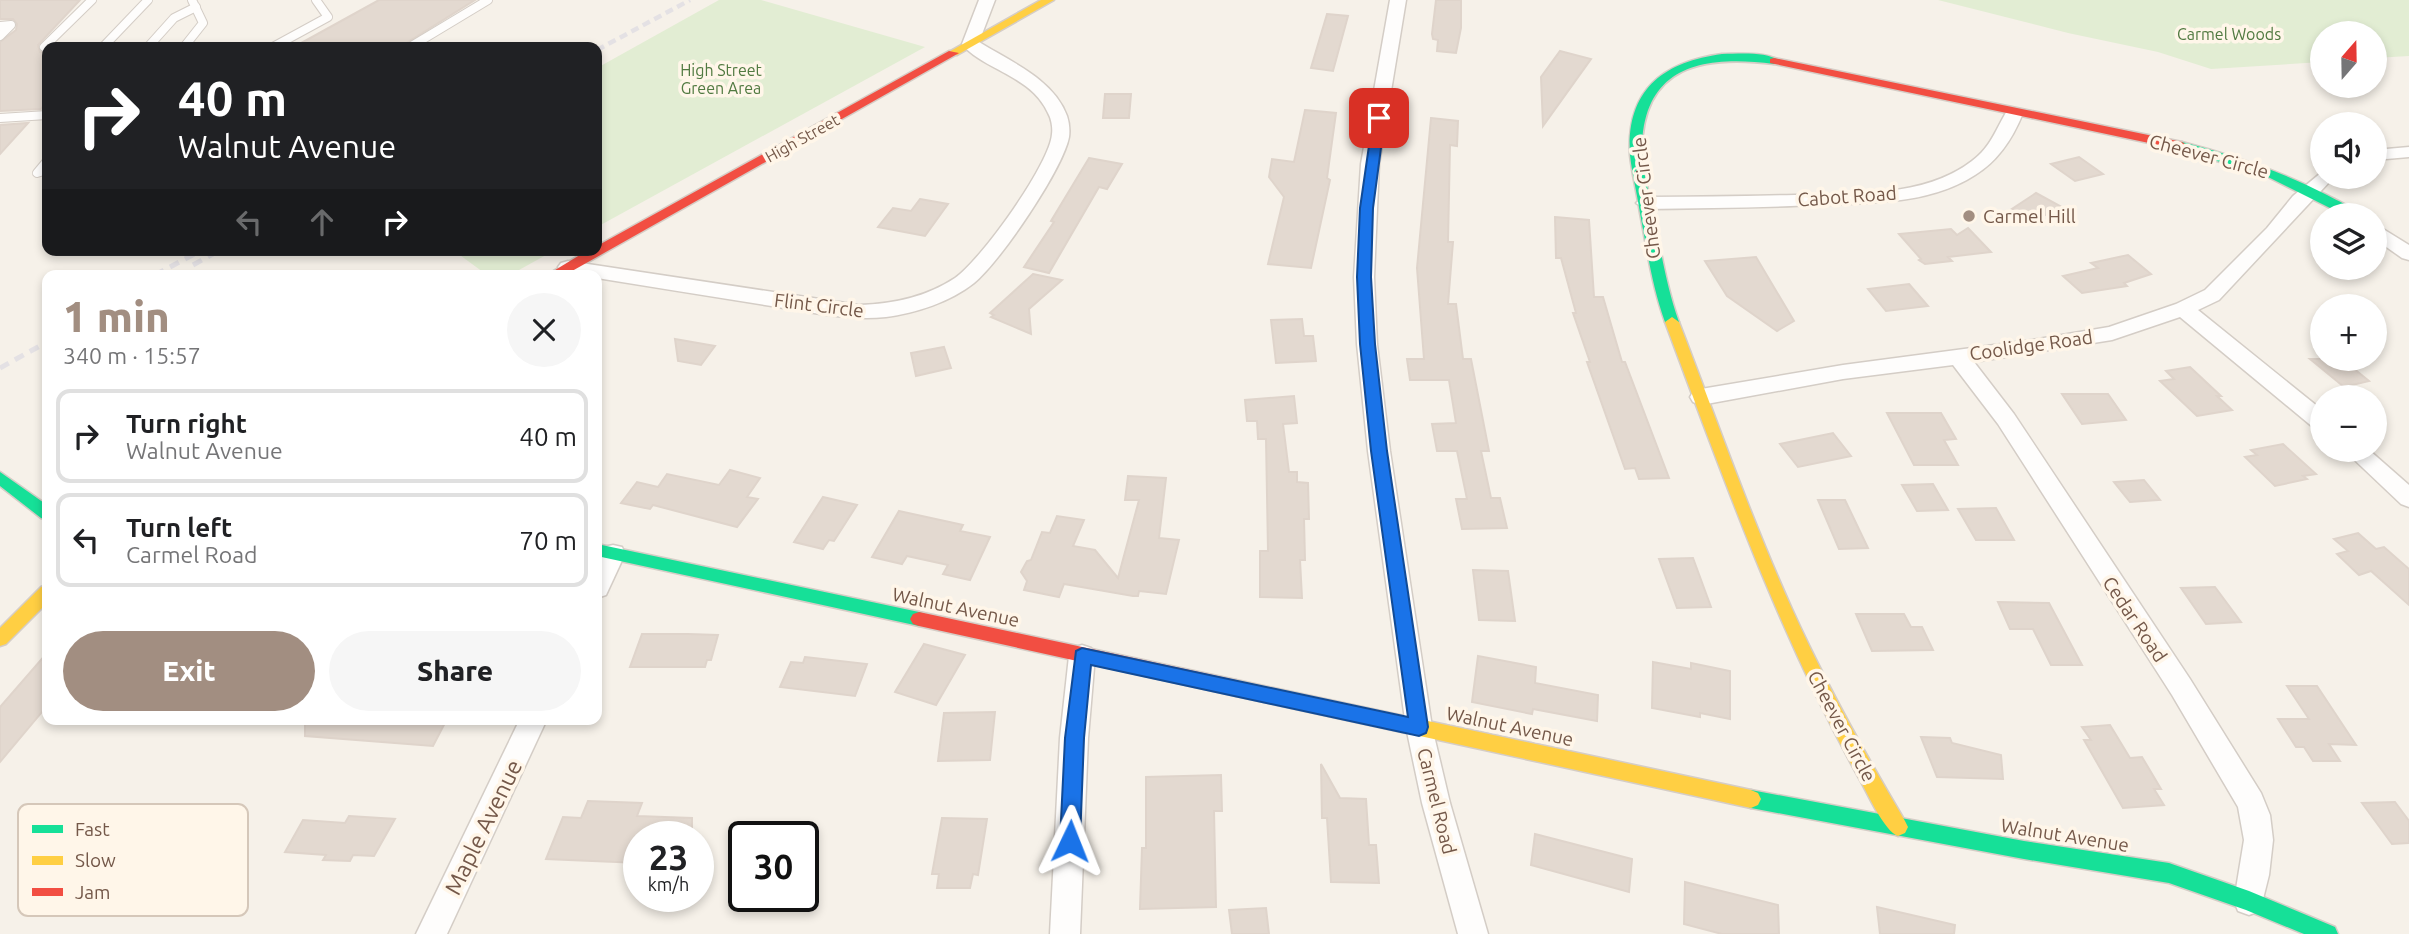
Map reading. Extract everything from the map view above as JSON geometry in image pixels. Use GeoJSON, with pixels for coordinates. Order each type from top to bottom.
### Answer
{"type":"FeatureCollection","features":[{"type":"Feature","properties":{"kind":"street"},"geometry":{"type":"LineString","coordinates":[[970,44],[987,0]]}},
{"type":"Feature","properties":{"kind":"street","name":"High Street"},"geometry":{"type":"LineString","coordinates":[[602,248],[1049,0]]}},
{"type":"Feature","properties":{"kind":"street","name":"Carmel Road"},"geometry":{"type":"LineString","coordinates":[[1398,0],[1370,164],[1364,277],[1367,344],[1379,451],[1419,727],[1436,803],[1473,934]]}},
{"type":"Feature","properties":{"kind":"street","name":"Flint Circle"},"geometry":{"type":"LineString","coordinates":[[602,277],[866,312],[904,309],[952,288],[984,263],[1041,176],[1055,152],[1061,134],[1058,115],[1046,97],[1026,79],[970,44]]}},
{"type":"Feature","properties":{"kind":"street","name":"Cheever Circle"},"geometry":{"type":"LineString","coordinates":[[1898,827],[1859,762],[1801,648],[1664,303],[1653,265],[1636,149],[1639,119],[1647,94],[1660,76],[1675,65],[1693,59],[1726,55],[1755,57],[2189,149],[2310,181]]}},
{"type":"Feature","properties":{"kind":"street","name":"Cabot Road"},"geometry":{"type":"LineString","coordinates":[[1645,203],[1800,200],[1925,190],[1958,178],[1987,158],[2007,135],[2014,113]]}},
{"type":"Feature","properties":{"kind":"street"},"geometry":{"type":"LineString","coordinates":[[2387,154],[2409,152]]}},
{"type":"Feature","properties":{"kind":"street","name":"Coolidge Road"},"geometry":{"type":"LineString","coordinates":[[1701,397],[1843,372],[2032,347],[2112,333],[2183,309],[2212,295],[2313,189]]}},
{"type":"Feature","properties":{"kind":"street","name":"Cheever Circle"},"geometry":{"type":"LineString","coordinates":[[2325,189],[2340,203]]}},
{"type":"Feature","properties":{"kind":"street"},"geometry":{"type":"LineString","coordinates":[[2387,238],[2409,254]]}},
{"type":"Feature","properties":{"kind":"street","name":"High Street"},"geometry":{"type":"LineString","coordinates":[[563,270],[588,256]]}},
{"type":"Feature","properties":{"kind":"street"},"geometry":{"type":"LineString","coordinates":[[2183,309],[2310,412]]}},
{"type":"Feature","properties":{"kind":"street","name":"Cedar Road"},"geometry":{"type":"LineString","coordinates":[[1957,355],[2006,419],[2180,687],[2251,802],[2259,821],[2261,839],[2249,901]]}},
{"type":"Feature","properties":{"kind":"street"},"geometry":{"type":"LineString","coordinates":[[2369,462],[2409,498]]}},
{"type":"Feature","properties":{"kind":"street"},"geometry":{"type":"LineString","coordinates":[[0,478],[42,510]]}},
{"type":"Feature","properties":{"kind":"street","name":"Walnut Avenue"},"geometry":{"type":"LineString","coordinates":[[605,552],[1775,804],[2169,873],[2249,901],[2328,934]]}},
{"type":"Feature","properties":{"kind":"street"},"geometry":{"type":"LineString","coordinates":[[0,639],[42,597]]}},
{"type":"Feature","properties":{"kind":"street"},"geometry":{"type":"LineString","coordinates":[[1065,934],[1074,738],[1082,656]]}},
{"type":"Feature","properties":{"kind":"street","name":"Maple Avenue"},"geometry":{"type":"LineString","coordinates":[[430,934],[531,725]]}},
{"type":"Feature","properties":{"kind":"lane"},"geometry":{"type":"LineString","coordinates":[[49,42],[92,0]]}},
{"type":"Feature","properties":{"kind":"lane"},"geometry":{"type":"LineString","coordinates":[[108,42],[148,0]]}},
{"type":"Feature","properties":{"kind":"lane"},"geometry":{"type":"LineString","coordinates":[[282,42],[328,17],[316,0]]}},
{"type":"Feature","properties":{"kind":"lane"},"geometry":{"type":"LineString","coordinates":[[418,42],[488,0]]}},
{"type":"Feature","properties":{"kind":"lane"},"geometry":{"type":"LineString","coordinates":[[152,42],[174,18],[194,4],[203,23],[188,42]]}},
{"type":"Feature","properties":{"kind":"lane"},"geometry":{"type":"LineString","coordinates":[[0,26],[11,25],[0,36]]}},
{"type":"Feature","properties":{"kind":"lane"},"geometry":{"type":"LineString","coordinates":[[0,118],[42,116]]}},
{"type":"Feature","properties":{"kind":"green space","name":"High Street Green Area"},"geometry":{"type":"Polygon","coordinates":[[[719,0],[761,0],[925,47],[602,224],[602,65],[719,0]]]}},
{"type":"Feature","properties":{"kind":"green space","name":"Carmel Woods"},"geometry":{"type":"Polygon","coordinates":[[[1938,0],[2409,0],[2409,56],[2387,57],[2387,21],[2310,21],[2310,63],[2211,69],[2158,52],[2068,33],[1938,0]]]}},
{"type":"Feature","properties":{"kind":"green space"},"geometry":{"type":"Polygon","coordinates":[[[461,256],[544,256],[519,270],[480,270],[461,256]]]}},
{"type":"Feature","properties":{"kind":"building"},"geometry":{"type":"Polygon","coordinates":[[[0,0],[80,0],[38,45],[42,52],[41,109],[0,111],[0,42],[16,30],[17,24],[13,19],[0,19],[0,0]]]}},
{"type":"Feature","properties":{"kind":"building"},"geometry":{"type":"Polygon","coordinates":[[[379,0],[475,0],[408,42],[303,42],[379,0]]]}},
{"type":"Feature","properties":{"kind":"building"},"geometry":{"type":"Polygon","coordinates":[[[1436,0],[1461,0],[1461,28],[1456,53],[1437,51],[1438,40],[1433,39],[1432,34],[1436,0]]]}},
{"type":"Feature","properties":{"kind":"building"},"geometry":{"type":"Polygon","coordinates":[[[1327,14],[1348,16],[1333,71],[1311,68],[1327,14]]]}},
{"type":"Feature","properties":{"kind":"building"},"geometry":{"type":"Polygon","coordinates":[[[1560,51],[1591,59],[1543,126],[1541,77],[1560,51]]]}},
{"type":"Feature","properties":{"kind":"building"},"geometry":{"type":"Polygon","coordinates":[[[1105,94],[1131,94],[1129,118],[1103,118],[1105,94]]]}},
{"type":"Feature","properties":{"kind":"building"},"geometry":{"type":"Polygon","coordinates":[[[1305,110],[1336,113],[1327,178],[1330,180],[1311,268],[1268,264],[1284,197],[1269,177],[1272,159],[1294,162],[1305,110]]]}},
{"type":"Feature","properties":{"kind":"building"},"geometry":{"type":"Polygon","coordinates":[[[1431,118],[1458,121],[1457,146],[1450,145],[1448,242],[1453,242],[1448,304],[1456,304],[1463,359],[1471,359],[1489,451],[1481,451],[1491,498],[1500,498],[1507,528],[1462,529],[1456,499],[1467,499],[1457,451],[1437,451],[1432,424],[1456,423],[1449,380],[1410,380],[1407,359],[1424,359],[1417,268],[1431,118]]]}},
{"type":"Feature","properties":{"kind":"building"},"geometry":{"type":"Polygon","coordinates":[[[28,123],[0,154],[0,125],[28,123]]]}},
{"type":"Feature","properties":{"kind":"building"},"geometry":{"type":"Polygon","coordinates":[[[2079,157],[2103,174],[2075,181],[2051,164],[2079,157]]]}},
{"type":"Feature","properties":{"kind":"building"},"geometry":{"type":"Polygon","coordinates":[[[1089,158],[1122,164],[1107,189],[1099,187],[1049,273],[1024,267],[1054,222],[1051,221],[1089,158]]]}},
{"type":"Feature","properties":{"kind":"building"},"geometry":{"type":"Polygon","coordinates":[[[2036,193],[2060,206],[2035,221],[2012,209],[2036,193]]]}},
{"type":"Feature","properties":{"kind":"building"},"geometry":{"type":"Polygon","coordinates":[[[920,199],[948,204],[925,236],[878,227],[893,208],[911,211],[920,199]]]}},
{"type":"Feature","properties":{"kind":"building"},"geometry":{"type":"Polygon","coordinates":[[[1555,217],[1589,220],[1594,297],[1603,297],[1622,362],[1625,362],[1669,478],[1639,479],[1635,468],[1625,469],[1587,362],[1590,362],[1573,313],[1576,313],[1561,258],[1556,258],[1555,217]]]}},
{"type":"Feature","properties":{"kind":"building"},"geometry":{"type":"Polygon","coordinates":[[[1968,228],[1991,252],[1948,257],[1952,261],[1925,264],[1899,234],[1951,229],[1957,235],[1968,228]]]}},
{"type":"Feature","properties":{"kind":"building"},"geometry":{"type":"Polygon","coordinates":[[[2128,255],[2151,274],[2124,283],[2127,286],[2082,293],[2063,276],[2098,268],[2091,263],[2128,255]]]}},
{"type":"Feature","properties":{"kind":"building"},"geometry":{"type":"Polygon","coordinates":[[[1756,257],[1794,321],[1777,331],[1727,296],[1705,261],[1756,257]]]}},
{"type":"Feature","properties":{"kind":"building"},"geometry":{"type":"Polygon","coordinates":[[[1033,274],[1062,280],[1029,309],[1031,334],[991,317],[994,315],[990,313],[1033,274]]]}},
{"type":"Feature","properties":{"kind":"building"},"geometry":{"type":"Polygon","coordinates":[[[1909,284],[1928,306],[1886,311],[1868,289],[1909,284]]]}},
{"type":"Feature","properties":{"kind":"building"},"geometry":{"type":"Polygon","coordinates":[[[1302,319],[1304,336],[1313,336],[1316,361],[1276,363],[1271,320],[1302,319]]]}},
{"type":"Feature","properties":{"kind":"building"},"geometry":{"type":"Polygon","coordinates":[[[675,339],[715,346],[701,365],[678,361],[675,339]]]}},
{"type":"Feature","properties":{"kind":"building"},"geometry":{"type":"Polygon","coordinates":[[[944,347],[951,368],[916,376],[911,353],[944,347]]]}},
{"type":"Feature","properties":{"kind":"building"},"geometry":{"type":"Polygon","coordinates":[[[2190,367],[2232,410],[2197,416],[2160,381],[2174,379],[2166,371],[2190,367]]]}},
{"type":"Feature","properties":{"kind":"building"},"geometry":{"type":"Polygon","coordinates":[[[2325,371],[2357,371],[2369,381],[2352,385],[2342,385],[2325,371]]]}},
{"type":"Feature","properties":{"kind":"building"},"geometry":{"type":"Polygon","coordinates":[[[2062,394],[2108,394],[2126,420],[2082,424],[2062,394]]]}},
{"type":"Feature","properties":{"kind":"building"},"geometry":{"type":"Polygon","coordinates":[[[1294,396],[1297,423],[1283,424],[1289,472],[1297,472],[1297,482],[1308,483],[1309,519],[1304,519],[1305,560],[1300,560],[1302,598],[1260,597],[1260,551],[1268,551],[1266,439],[1258,439],[1257,421],[1247,421],[1245,400],[1294,396]]]}},
{"type":"Feature","properties":{"kind":"building"},"geometry":{"type":"Polygon","coordinates":[[[1887,413],[1941,413],[1956,439],[1944,440],[1958,465],[1914,465],[1887,413]]]}},
{"type":"Feature","properties":{"kind":"building"},"geometry":{"type":"Polygon","coordinates":[[[1833,433],[1851,456],[1798,467],[1780,444],[1833,433]]]}},
{"type":"Feature","properties":{"kind":"building"},"geometry":{"type":"Polygon","coordinates":[[[2283,444],[2316,474],[2303,476],[2307,479],[2275,486],[2245,457],[2257,455],[2251,450],[2283,444]]]}},
{"type":"Feature","properties":{"kind":"building"},"geometry":{"type":"Polygon","coordinates":[[[730,470],[760,478],[747,497],[758,499],[737,527],[653,505],[650,509],[621,503],[637,482],[658,487],[667,474],[719,485],[730,470]]]}},
{"type":"Feature","properties":{"kind":"building"},"geometry":{"type":"Polygon","coordinates":[[[1128,476],[1166,478],[1159,538],[1179,540],[1166,594],[1139,591],[1138,596],[1133,596],[1064,584],[1059,597],[1024,590],[1027,581],[1021,572],[1027,561],[1031,560],[1042,532],[1050,533],[1057,516],[1084,520],[1073,546],[1095,550],[1118,578],[1139,500],[1125,500],[1128,476]]]}},
{"type":"Feature","properties":{"kind":"building"},"geometry":{"type":"Polygon","coordinates":[[[2144,480],[2160,500],[2130,502],[2114,482],[2144,480]]]}},
{"type":"Feature","properties":{"kind":"building"},"geometry":{"type":"Polygon","coordinates":[[[1933,484],[1948,510],[1917,511],[1902,485],[1933,484]]]}},
{"type":"Feature","properties":{"kind":"building"},"geometry":{"type":"Polygon","coordinates":[[[823,497],[857,505],[834,541],[829,540],[823,549],[794,542],[823,497]]]}},
{"type":"Feature","properties":{"kind":"building"},"geometry":{"type":"Polygon","coordinates":[[[1818,500],[1845,500],[1868,548],[1839,549],[1818,500]]]}},
{"type":"Feature","properties":{"kind":"building"},"geometry":{"type":"Polygon","coordinates":[[[1996,508],[2014,540],[1976,540],[1958,509],[1996,508]]]}},
{"type":"Feature","properties":{"kind":"building"},"geometry":{"type":"Polygon","coordinates":[[[899,511],[963,525],[960,531],[990,537],[970,580],[943,574],[948,565],[907,556],[902,564],[872,557],[899,511]]]}},
{"type":"Feature","properties":{"kind":"building"},"geometry":{"type":"Polygon","coordinates":[[[2358,533],[2376,549],[2384,547],[2409,569],[2409,605],[2371,571],[2359,575],[2337,554],[2348,551],[2334,539],[2358,533]]]}},
{"type":"Feature","properties":{"kind":"building"},"geometry":{"type":"Polygon","coordinates":[[[1693,558],[1711,607],[1677,608],[1659,559],[1693,558]]]}},
{"type":"Feature","properties":{"kind":"building"},"geometry":{"type":"Polygon","coordinates":[[[1473,570],[1508,571],[1515,621],[1479,620],[1473,570]]]}},
{"type":"Feature","properties":{"kind":"building"},"geometry":{"type":"Polygon","coordinates":[[[2215,587],[2241,622],[2206,624],[2181,588],[2215,587]]]}},
{"type":"Feature","properties":{"kind":"building"},"geometry":{"type":"Polygon","coordinates":[[[1998,602],[2049,603],[2082,665],[2051,665],[2033,629],[2010,629],[1998,602]]]}},
{"type":"Feature","properties":{"kind":"building"},"geometry":{"type":"Polygon","coordinates":[[[1856,614],[1904,614],[1911,627],[1922,627],[1933,650],[1872,651],[1856,614]]]}},
{"type":"Feature","properties":{"kind":"building"},"geometry":{"type":"Polygon","coordinates":[[[642,634],[718,635],[711,660],[707,660],[705,667],[630,667],[642,634]]]}},
{"type":"Feature","properties":{"kind":"building"},"geometry":{"type":"Polygon","coordinates":[[[924,644],[965,655],[936,705],[895,692],[924,644]]]}},
{"type":"Feature","properties":{"kind":"building"},"geometry":{"type":"Polygon","coordinates":[[[1478,656],[1536,667],[1535,683],[1598,695],[1597,721],[1533,709],[1532,714],[1472,702],[1478,656]]]}},
{"type":"Feature","properties":{"kind":"building"},"geometry":{"type":"Polygon","coordinates":[[[805,657],[867,664],[855,696],[780,687],[791,662],[803,663],[805,657]]]}},
{"type":"Feature","properties":{"kind":"building"},"geometry":{"type":"Polygon","coordinates":[[[42,659],[42,712],[0,762],[0,707],[42,659]]]}},
{"type":"Feature","properties":{"kind":"building"},"geometry":{"type":"Polygon","coordinates":[[[1653,662],[1691,669],[1691,663],[1730,671],[1730,719],[1700,713],[1700,717],[1652,708],[1653,662]]]}},
{"type":"Feature","properties":{"kind":"building"},"geometry":{"type":"Polygon","coordinates":[[[2287,686],[2317,686],[2356,745],[2329,744],[2340,761],[2313,761],[2304,747],[2296,747],[2278,719],[2309,719],[2287,686]]]}},
{"type":"Feature","properties":{"kind":"building"},"geometry":{"type":"Polygon","coordinates":[[[995,712],[990,760],[938,761],[944,713],[995,712]]]}},
{"type":"Feature","properties":{"kind":"building"},"geometry":{"type":"Polygon","coordinates":[[[305,725],[444,725],[433,746],[305,736],[305,725]]]}},
{"type":"Feature","properties":{"kind":"building"},"geometry":{"type":"Polygon","coordinates":[[[2110,725],[2130,758],[2142,757],[2161,789],[2154,789],[2164,805],[2123,808],[2084,740],[2091,740],[2082,727],[2110,725]]]}},
{"type":"Feature","properties":{"kind":"building"},"geometry":{"type":"Polygon","coordinates":[[[1921,737],[1950,738],[1952,743],[2001,755],[2003,779],[1937,777],[1921,737]]]}},
{"type":"Feature","properties":{"kind":"building"},"geometry":{"type":"Polygon","coordinates":[[[1321,764],[1340,798],[1366,799],[1369,845],[1376,845],[1379,883],[1331,882],[1327,818],[1322,818],[1321,764]]]}},
{"type":"Feature","properties":{"kind":"building"},"geometry":{"type":"Polygon","coordinates":[[[1221,775],[1222,811],[1214,811],[1216,907],[1140,909],[1142,848],[1146,848],[1146,777],[1221,775]]]}},
{"type":"Feature","properties":{"kind":"building"},"geometry":{"type":"Polygon","coordinates":[[[588,801],[642,803],[637,816],[692,818],[692,821],[623,821],[623,862],[546,859],[563,817],[581,818],[588,801]]]}},
{"type":"Feature","properties":{"kind":"building"},"geometry":{"type":"Polygon","coordinates":[[[2395,802],[2409,821],[2409,843],[2392,844],[2362,803],[2395,802]]]}},
{"type":"Feature","properties":{"kind":"building"},"geometry":{"type":"Polygon","coordinates":[[[349,816],[395,819],[374,856],[353,855],[350,861],[323,860],[326,855],[285,852],[303,820],[345,823],[349,816]]]}},
{"type":"Feature","properties":{"kind":"building"},"geometry":{"type":"Polygon","coordinates":[[[942,818],[987,819],[978,875],[973,874],[970,888],[937,888],[939,874],[932,874],[942,818]]]}},
{"type":"Feature","properties":{"kind":"building"},"geometry":{"type":"Polygon","coordinates":[[[1535,834],[1632,859],[1629,892],[1531,865],[1535,834]]]}},
{"type":"Feature","properties":{"kind":"building"},"geometry":{"type":"Polygon","coordinates":[[[1685,882],[1778,905],[1779,934],[1722,934],[1684,924],[1685,882]]]}},
{"type":"Feature","properties":{"kind":"building"},"geometry":{"type":"Polygon","coordinates":[[[1877,907],[1955,925],[1954,934],[1880,934],[1877,907]]]}},
{"type":"Feature","properties":{"kind":"building"},"geometry":{"type":"Polygon","coordinates":[[[1266,908],[1269,934],[1232,934],[1229,910],[1266,908]]]}},
{"type":"Feature","properties":{"kind":"railway"},"geometry":{"type":"LineString","coordinates":[[602,47],[690,0]]}},
{"type":"Feature","properties":{"kind":"railway"},"geometry":{"type":"LineString","coordinates":[[164,270],[191,256]]}},
{"type":"Feature","properties":{"kind":"railway"},"geometry":{"type":"LineString","coordinates":[[193,265],[209,256]]}},
{"type":"Feature","properties":{"kind":"railway"},"geometry":{"type":"LineString","coordinates":[[0,368],[42,345]]}},
{"type":"Feature","properties":{"kind":"traffic: fast"},"geometry":{"type":"LineString","coordinates":[[1672,322],[1656,268],[1639,174],[1636,150],[1638,121],[1647,98],[1660,80],[1677,68],[1698,60],[1722,57],[1774,61]]}},
{"type":"Feature","properties":{"kind":"traffic: fast"},"geometry":{"type":"LineString","coordinates":[[2182,146],[2227,158],[2270,174],[2331,203]]}},
{"type":"Feature","properties":{"kind":"traffic: fast"},"geometry":{"type":"LineString","coordinates":[[0,478],[42,510]]}},
{"type":"Feature","properties":{"kind":"traffic: fast"},"geometry":{"type":"LineString","coordinates":[[602,551],[919,619]]}},
{"type":"Feature","properties":{"kind":"traffic: fast"},"geometry":{"type":"LineString","coordinates":[[1751,799],[2024,850],[2169,873],[2249,901],[2328,934]]}},
{"type":"Feature","properties":{"kind":"traffic: slow"},"geometry":{"type":"LineString","coordinates":[[953,53],[1049,0]]}},
{"type":"Feature","properties":{"kind":"traffic: slow"},"geometry":{"type":"LineString","coordinates":[[1672,322],[1783,609],[1836,717],[1898,827]]}},
{"type":"Feature","properties":{"kind":"traffic: slow"},"geometry":{"type":"LineString","coordinates":[[0,639],[42,597]]}},
{"type":"Feature","properties":{"kind":"traffic: slow"},"geometry":{"type":"LineString","coordinates":[[1236,688],[1751,799]]}},
{"type":"Feature","properties":{"kind":"traffic: jam"},"geometry":{"type":"LineString","coordinates":[[602,248],[953,53]]}},
{"type":"Feature","properties":{"kind":"traffic: jam"},"geometry":{"type":"LineString","coordinates":[[1774,61],[2182,146]]}},
{"type":"Feature","properties":{"kind":"traffic: jam"},"geometry":{"type":"LineString","coordinates":[[563,270],[588,256]]}},
{"type":"Feature","properties":{"kind":"traffic: jam"},"geometry":{"type":"LineString","coordinates":[[919,619],[1236,688]]}},
{"type":"Feature","properties":{"kind":"place","name":"Carmel Hill"},"geometry":{"type":"Point","coordinates":[1969,216]}},
{"type":"Feature","properties":{"kind":"route"},"geometry":{"type":"LineString","coordinates":[[1070,841],[1074,738],[1082,656],[1419,727],[1379,451],[1367,344],[1364,277],[1367,208],[1370,164],[1379,118]]}}]}
